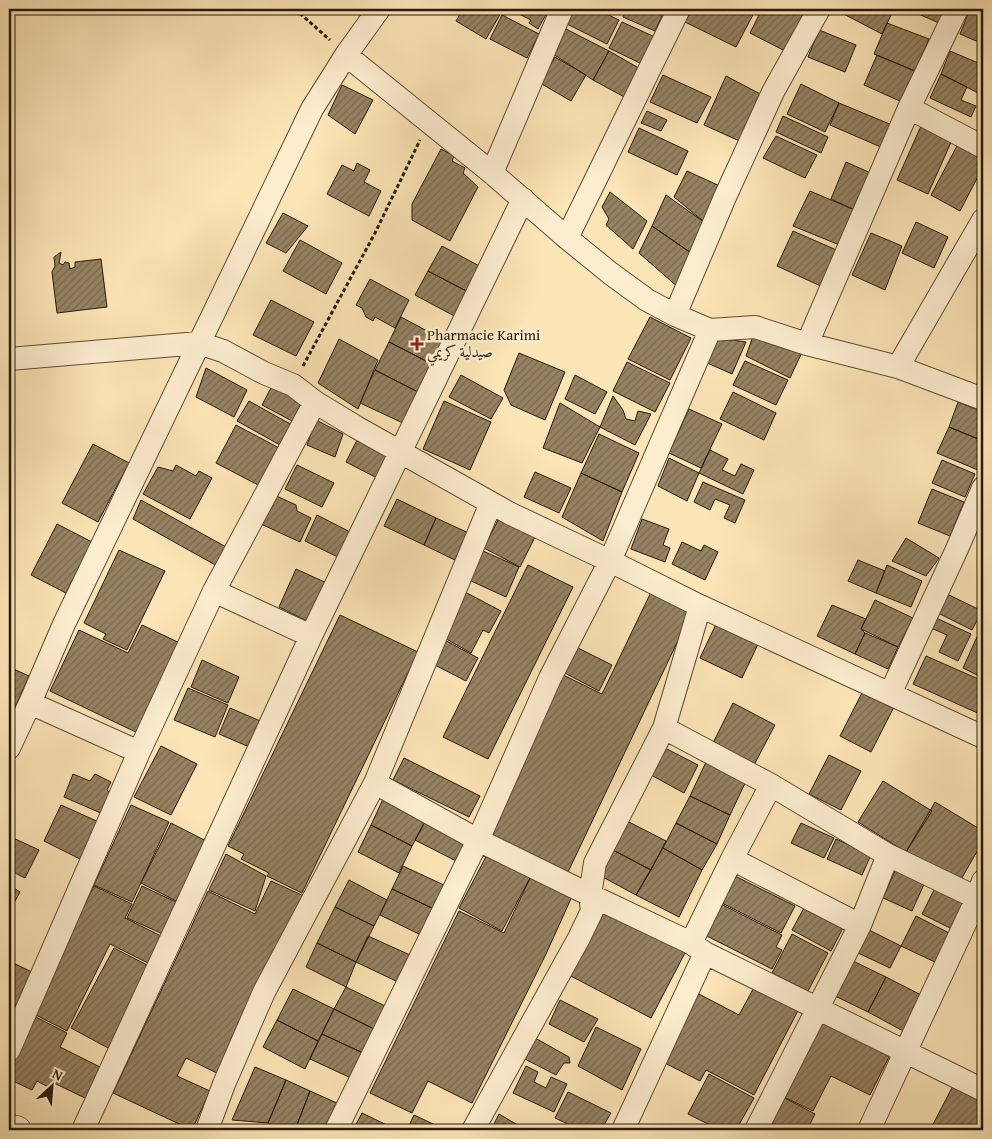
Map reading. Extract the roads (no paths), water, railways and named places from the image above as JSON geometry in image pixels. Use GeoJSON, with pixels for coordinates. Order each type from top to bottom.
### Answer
{"type":"FeatureCollection","features":[{"type":"Feature","properties":{"kind":"street"},"geometry":{"type":"LineString","coordinates":[[9,748],[64,624],[312,108],[378,9]]}},
{"type":"Feature","properties":{"kind":"street"},"geometry":{"type":"LineString","coordinates":[[492,173],[562,9]]}},
{"type":"Feature","properties":{"kind":"street"},"geometry":{"type":"LineString","coordinates":[[567,238],[679,9]]}},
{"type":"Feature","properties":{"kind":"street"},"geometry":{"type":"LineString","coordinates":[[675,315],[725,197],[773,92],[819,9]]}},
{"type":"Feature","properties":{"kind":"street"},"geometry":{"type":"LineString","coordinates":[[808,344],[909,108],[957,9]]}},
{"type":"Feature","properties":{"kind":"street"},"geometry":{"type":"LineString","coordinates":[[346,55],[492,173],[567,238],[647,300],[675,315],[710,330],[755,327],[808,344],[898,367],[983,398]]}},
{"type":"Feature","properties":{"kind":"street"},"geometry":{"type":"LineString","coordinates":[[909,108],[983,147]]}},
{"type":"Feature","properties":{"kind":"street"},"geometry":{"type":"LineString","coordinates":[[83,1130],[311,636],[523,199]]}},
{"type":"Feature","properties":{"kind":"street"},"geometry":{"type":"LineString","coordinates":[[898,367],[983,220]]}},
{"type":"Feature","properties":{"kind":"street"},"geometry":{"type":"LineString","coordinates":[[336,1130],[478,840],[550,678],[610,560],[710,330]]}},
{"type":"Feature","properties":{"kind":"street"},"geometry":{"type":"LineString","coordinates":[[9,360],[199,343],[223,351],[264,373],[293,385],[315,402],[356,427],[491,503],[700,606],[983,737]]}},
{"type":"Feature","properties":{"kind":"street"},"geometry":{"type":"LineString","coordinates":[[9,1050],[139,752],[214,591],[315,402]]}},
{"type":"Feature","properties":{"kind":"street"},"geometry":{"type":"LineString","coordinates":[[890,694],[983,488]]}},
{"type":"Feature","properties":{"kind":"street"},"geometry":{"type":"LineString","coordinates":[[207,1130],[224,1084],[264,992],[375,783],[491,503]]}},
{"type":"Feature","properties":{"kind":"street"},"geometry":{"type":"LineString","coordinates":[[214,591],[311,636]]}},
{"type":"Feature","properties":{"kind":"street"},"geometry":{"type":"LineString","coordinates":[[473,1130],[592,911],[590,896],[595,862],[664,728],[700,606]]}},
{"type":"Feature","properties":{"kind":"street"},"geometry":{"type":"LineString","coordinates":[[30,704],[139,752]]}},
{"type":"Feature","properties":{"kind":"street"},"geometry":{"type":"LineString","coordinates":[[664,728],[771,785],[888,855],[980,890],[869,1130]]}},
{"type":"Feature","properties":{"kind":"street"},"geometry":{"type":"LineString","coordinates":[[375,783],[478,840],[983,1090]]}},
{"type":"Feature","properties":{"kind":"street"},"geometry":{"type":"LineString","coordinates":[[623,1130],[698,948],[732,859],[771,785]]}},
{"type":"Feature","properties":{"kind":"street"},"geometry":{"type":"LineString","coordinates":[[756,1130],[860,925],[888,855]]}},
{"type":"Feature","properties":{"kind":"street"},"geometry":{"type":"LineString","coordinates":[[732,859],[860,925]]}},
{"type":"Feature","properties":{"kind":"street"},"geometry":{"type":"LineString","coordinates":[[9,1128],[17,1130]]}},
{"type":"Feature","properties":{"kind":"place","name":"Pharmacie Karimi صيدلية كريمي"},"geometry":{"type":"Point","coordinates":[417,344]}}]}
